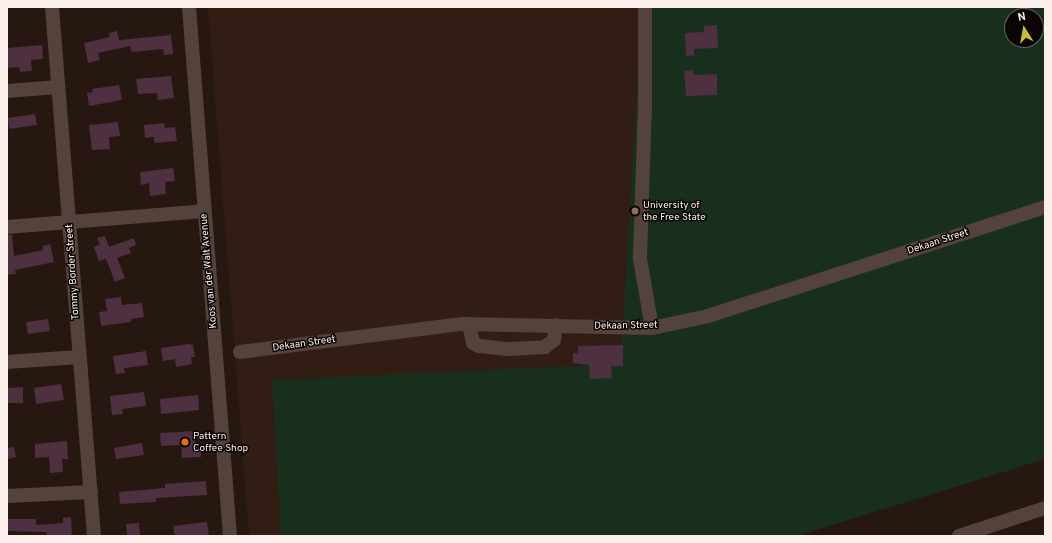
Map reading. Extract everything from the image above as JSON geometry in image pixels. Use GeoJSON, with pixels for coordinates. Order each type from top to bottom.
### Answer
{"type":"FeatureCollection","features":[{"type":"Feature","properties":{"kind":"street","name":"Tommy Border Street"},"geometry":{"type":"LineString","coordinates":[[52,7],[78,357],[94,536]]}},
{"type":"Feature","properties":{"kind":"street","name":"Koos van der Walt Avenue"},"geometry":{"type":"LineString","coordinates":[[189,7],[230,536]]}},
{"type":"Feature","properties":{"kind":"street"},"geometry":{"type":"LineString","coordinates":[[646,7],[645,105],[640,259],[652,328]]}},
{"type":"Feature","properties":{"kind":"street"},"geometry":{"type":"LineString","coordinates":[[7,91],[58,87]]}},
{"type":"Feature","properties":{"kind":"street","name":"Dekaan Street"},"geometry":{"type":"LineString","coordinates":[[240,352],[469,324],[652,328],[708,316],[1045,207]]}},
{"type":"Feature","properties":{"kind":"street"},"geometry":{"type":"LineString","coordinates":[[7,227],[204,211]]}},
{"type":"Feature","properties":{"kind":"street"},"geometry":{"type":"LineString","coordinates":[[469,324],[473,344],[508,349],[545,347],[554,340],[556,325]]}},
{"type":"Feature","properties":{"kind":"street"},"geometry":{"type":"LineString","coordinates":[[7,362],[78,357]]}},
{"type":"Feature","properties":{"kind":"street"},"geometry":{"type":"LineString","coordinates":[[7,496],[91,492]]}},
{"type":"Feature","properties":{"kind":"street"},"geometry":{"type":"LineString","coordinates":[[959,536],[1045,508]]}},
{"type":"Feature","properties":{"kind":"shaded area","name":"University of the Free State"},"geometry":{"type":"Polygon","coordinates":[[[208,7],[1045,7],[1045,456],[796,536],[249,536],[208,7]]]}},
{"type":"Feature","properties":{"kind":"green space","name":"University of the Free State"},"geometry":{"type":"Polygon","coordinates":[[[642,7],[1045,7],[1045,459],[797,536],[281,536],[272,380],[592,365],[621,356],[642,7]]]}},
{"type":"Feature","properties":{"kind":"building"},"geometry":{"type":"Polygon","coordinates":[[[717,25],[718,48],[694,49],[694,55],[686,56],[685,33],[704,32],[704,26],[717,25]]]}},
{"type":"Feature","properties":{"kind":"building"},"geometry":{"type":"Polygon","coordinates":[[[117,31],[119,40],[171,35],[173,54],[164,55],[163,49],[131,52],[130,46],[98,53],[100,60],[88,63],[84,43],[110,37],[109,33],[117,31]]]}},
{"type":"Feature","properties":{"kind":"building"},"geometry":{"type":"Polygon","coordinates":[[[42,45],[43,59],[31,60],[32,71],[20,72],[19,67],[7,68],[7,48],[42,45]]]}},
{"type":"Feature","properties":{"kind":"building"},"geometry":{"type":"Polygon","coordinates":[[[693,70],[694,75],[717,74],[717,95],[686,96],[684,71],[693,70]]]}},
{"type":"Feature","properties":{"kind":"building"},"geometry":{"type":"Polygon","coordinates":[[[171,76],[174,98],[158,100],[157,93],[138,94],[136,79],[171,76]]]}},
{"type":"Feature","properties":{"kind":"building"},"geometry":{"type":"Polygon","coordinates":[[[119,85],[122,100],[89,106],[87,93],[93,92],[92,89],[119,85]]]}},
{"type":"Feature","properties":{"kind":"building"},"geometry":{"type":"Polygon","coordinates":[[[35,114],[37,125],[9,129],[8,118],[35,114]]]}},
{"type":"Feature","properties":{"kind":"building"},"geometry":{"type":"Polygon","coordinates":[[[118,122],[120,136],[109,137],[110,149],[92,150],[89,125],[118,122]]]}},
{"type":"Feature","properties":{"kind":"building"},"geometry":{"type":"Polygon","coordinates":[[[164,123],[165,128],[175,127],[177,141],[154,143],[154,137],[145,138],[144,125],[164,123]]]}},
{"type":"Feature","properties":{"kind":"building"},"geometry":{"type":"Polygon","coordinates":[[[173,168],[175,181],[165,182],[166,194],[150,196],[149,183],[141,185],[140,172],[173,168]]]}},
{"type":"Feature","properties":{"kind":"building"},"geometry":{"type":"Polygon","coordinates":[[[7,235],[12,235],[14,256],[43,250],[43,246],[50,244],[54,262],[15,270],[16,274],[7,275],[7,235]]]}},
{"type":"Feature","properties":{"kind":"building"},"geometry":{"type":"Polygon","coordinates":[[[105,236],[109,247],[134,238],[136,245],[129,248],[131,253],[117,258],[125,278],[115,282],[106,259],[99,261],[94,247],[100,244],[97,238],[105,236]]]}},
{"type":"Feature","properties":{"kind":"building"},"geometry":{"type":"Polygon","coordinates":[[[121,297],[122,305],[142,303],[144,317],[131,319],[131,322],[101,326],[99,312],[107,311],[105,299],[121,297]]]}},
{"type":"Feature","properties":{"kind":"building"},"geometry":{"type":"Polygon","coordinates":[[[48,319],[50,331],[28,334],[26,322],[48,319]]]}},
{"type":"Feature","properties":{"kind":"building"},"geometry":{"type":"Polygon","coordinates":[[[188,344],[193,345],[195,357],[191,357],[192,364],[176,367],[175,359],[163,361],[161,348],[188,344]]]}},
{"type":"Feature","properties":{"kind":"building"},"geometry":{"type":"Polygon","coordinates":[[[623,345],[623,366],[611,366],[612,378],[590,379],[589,365],[573,363],[573,353],[578,353],[578,346],[623,345]]]}},
{"type":"Feature","properties":{"kind":"building"},"geometry":{"type":"Polygon","coordinates":[[[146,351],[148,365],[124,368],[125,373],[116,374],[113,356],[146,351]]]}},
{"type":"Feature","properties":{"kind":"building"},"geometry":{"type":"Polygon","coordinates":[[[61,384],[64,400],[36,404],[34,388],[61,384]]]}},
{"type":"Feature","properties":{"kind":"building"},"geometry":{"type":"Polygon","coordinates":[[[23,387],[23,403],[7,403],[7,388],[23,387]]]}},
{"type":"Feature","properties":{"kind":"building"},"geometry":{"type":"Polygon","coordinates":[[[144,392],[146,406],[122,409],[123,414],[112,415],[110,396],[144,392]]]}},
{"type":"Feature","properties":{"kind":"building"},"geometry":{"type":"Polygon","coordinates":[[[198,395],[199,410],[161,414],[160,399],[198,395]]]}},
{"type":"Feature","properties":{"kind":"building"},"geometry":{"type":"Polygon","coordinates":[[[195,431],[196,445],[201,445],[201,457],[182,458],[181,445],[161,446],[160,433],[195,431]]]}},
{"type":"Feature","properties":{"kind":"building"},"geometry":{"type":"Polygon","coordinates":[[[67,441],[68,459],[62,459],[63,472],[50,473],[49,457],[35,458],[35,444],[67,441]]]}},
{"type":"Feature","properties":{"kind":"building"},"geometry":{"type":"Polygon","coordinates":[[[142,443],[144,455],[116,459],[114,448],[142,443]]]}},
{"type":"Feature","properties":{"kind":"building"},"geometry":{"type":"Polygon","coordinates":[[[14,447],[16,457],[7,459],[7,448],[14,447]]]}},
{"type":"Feature","properties":{"kind":"building"},"geometry":{"type":"Polygon","coordinates":[[[206,481],[207,495],[156,498],[156,502],[120,504],[119,492],[165,488],[165,484],[206,481]]]}},
{"type":"Feature","properties":{"kind":"building"},"geometry":{"type":"Polygon","coordinates":[[[71,517],[72,536],[47,536],[47,532],[7,531],[7,519],[36,519],[36,525],[63,523],[63,518],[71,517]]]}},
{"type":"Feature","properties":{"kind":"building"},"geometry":{"type":"Polygon","coordinates":[[[207,522],[209,536],[175,536],[173,526],[207,522]]]}},
{"type":"Feature","properties":{"kind":"building"},"geometry":{"type":"Polygon","coordinates":[[[139,523],[140,536],[127,536],[126,524],[139,523]]]}},
{"type":"Feature","properties":{"kind":"place","name":"University of the Free State"},"geometry":{"type":"Point","coordinates":[635,211]}},
{"type":"Feature","properties":{"kind":"place","name":"Pattern Coffee Shop"},"geometry":{"type":"Point","coordinates":[185,442]}}]}
